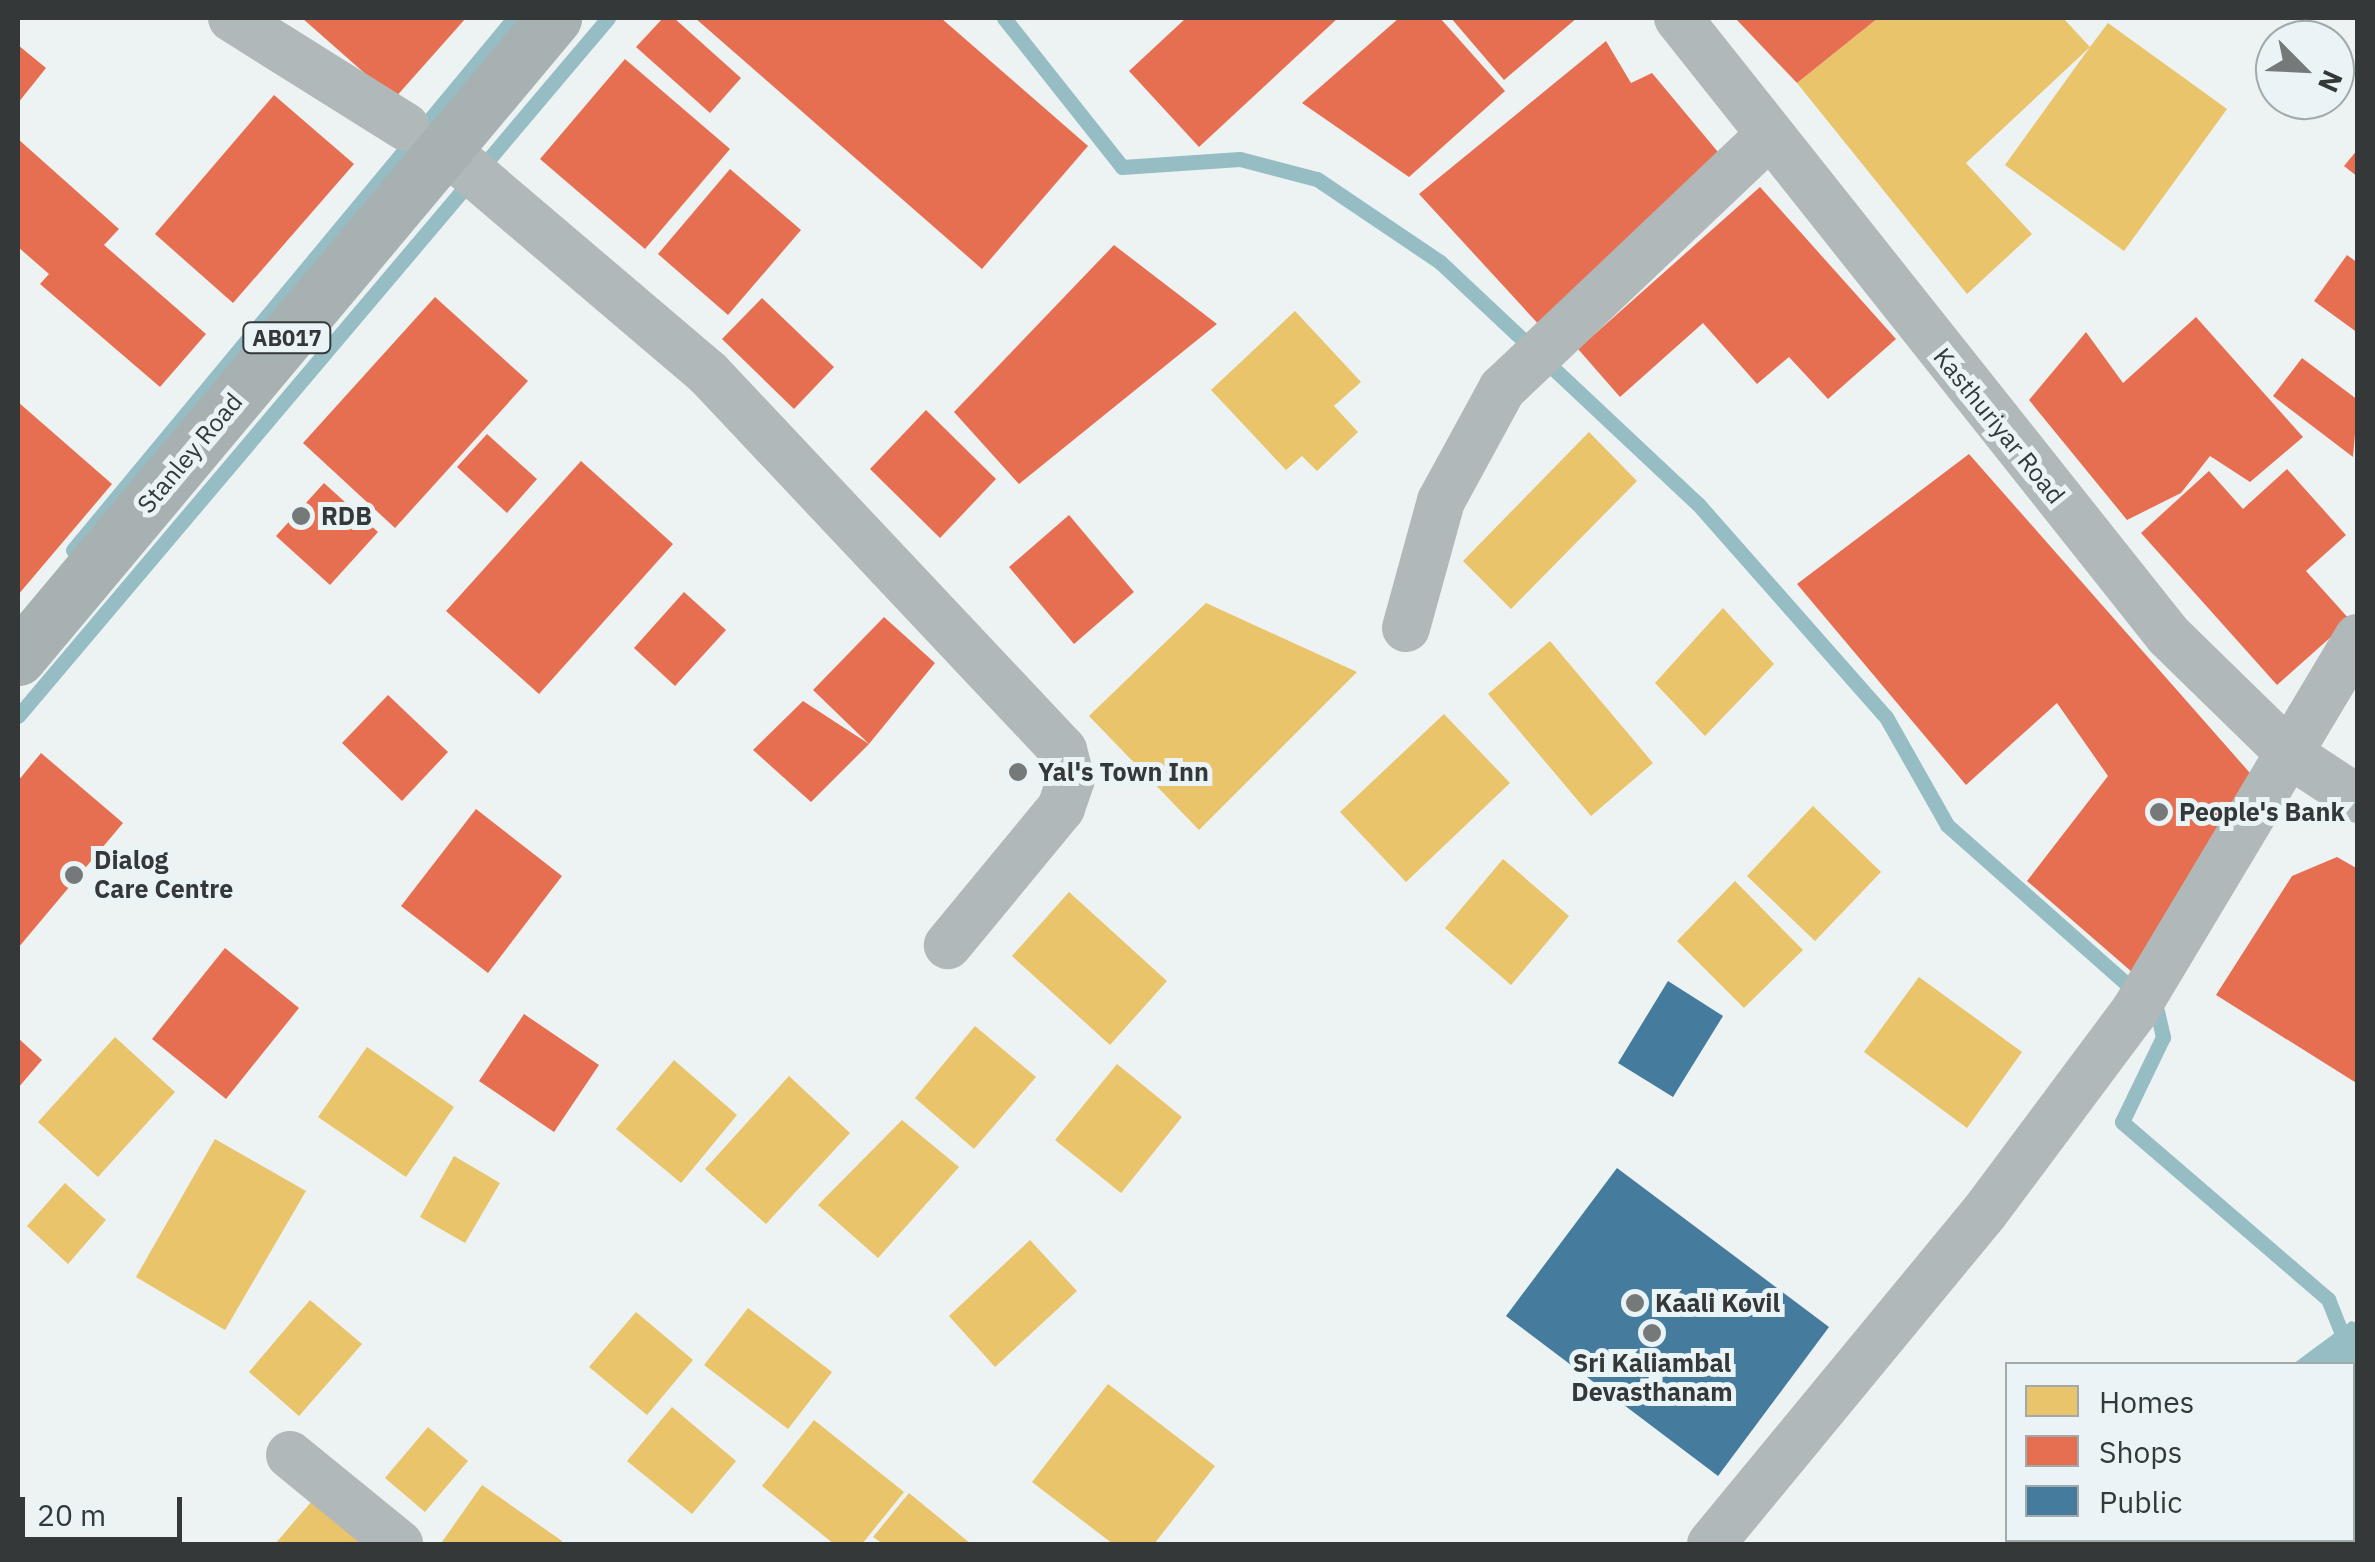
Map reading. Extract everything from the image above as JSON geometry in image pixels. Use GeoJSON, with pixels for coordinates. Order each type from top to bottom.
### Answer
{"type":"FeatureCollection","features":[{"type":"Feature","properties":{"kind":"main road","name":"Stanley Road"},"geometry":{"type":"LineString","coordinates":[[18,658],[427,139],[554,18]]}},
{"type":"Feature","properties":{"kind":"street"},"geometry":{"type":"LineString","coordinates":[[232,18],[427,139],[708,373],[1063,750],[1070,779],[1061,808],[948,945]]}},
{"type":"Feature","properties":{"kind":"street","name":"Kasthuriyar Road"},"geometry":{"type":"LineString","coordinates":[[1678,18],[2168,635],[2291,755],[2358,800]]}},
{"type":"Feature","properties":{"kind":"street"},"geometry":{"type":"LineString","coordinates":[[1406,628],[1442,501],[1502,389],[1770,135]]}},
{"type":"Feature","properties":{"kind":"street"},"geometry":{"type":"LineString","coordinates":[[1711,1544],[1960,1244],[2134,1012],[2358,638]]}},
{"type":"Feature","properties":{"kind":"street"},"geometry":{"type":"LineString","coordinates":[[290,1454],[400,1544]]}},
{"type":"Feature","properties":{"kind":"water"},"geometry":{"type":"Polygon","coordinates":[[[2351,1321],[2358,1323],[2357,1544],[2154,1544],[2355,1542],[2355,1362],[2296,1362],[2351,1321]]]}},
{"type":"Feature","properties":{"kind":"building: Homes"},"geometry":{"type":"Polygon","coordinates":[[[1878,18],[2063,18],[2090,47],[1966,163],[2032,234],[1967,294],[1797,83],[1878,18]]]}},
{"type":"Feature","properties":{"kind":"building: Homes"},"geometry":{"type":"Polygon","coordinates":[[[2108,23],[2227,109],[2124,251],[2005,165],[2108,23]]]}},
{"type":"Feature","properties":{"kind":"building: Homes"},"geometry":{"type":"Polygon","coordinates":[[[1295,311],[1361,382],[1334,406],[1358,432],[1317,471],[1302,456],[1286,470],[1211,390],[1295,311]]]}},
{"type":"Feature","properties":{"kind":"building: Homes"},"geometry":{"type":"Polygon","coordinates":[[[1589,432],[1637,481],[1511,609],[1463,561],[1589,432]]]}},
{"type":"Feature","properties":{"kind":"building: Homes"},"geometry":{"type":"Polygon","coordinates":[[[1206,603],[1357,672],[1199,830],[1089,716],[1206,603]]]}},
{"type":"Feature","properties":{"kind":"building: Homes"},"geometry":{"type":"Polygon","coordinates":[[[1723,608],[1774,664],[1705,736],[1655,683],[1723,608]]]}},
{"type":"Feature","properties":{"kind":"building: Homes"},"geometry":{"type":"Polygon","coordinates":[[[1550,641],[1653,763],[1591,816],[1488,694],[1550,641]]]}},
{"type":"Feature","properties":{"kind":"building: Homes"},"geometry":{"type":"Polygon","coordinates":[[[1444,714],[1510,783],[1406,882],[1340,812],[1444,714]]]}},
{"type":"Feature","properties":{"kind":"building: Homes"},"geometry":{"type":"Polygon","coordinates":[[[1813,806],[1881,872],[1815,941],[1747,876],[1813,806]]]}},
{"type":"Feature","properties":{"kind":"building: Homes"},"geometry":{"type":"Polygon","coordinates":[[[1503,859],[1569,916],[1511,985],[1445,928],[1503,859]]]}},
{"type":"Feature","properties":{"kind":"building: Homes"},"geometry":{"type":"Polygon","coordinates":[[[1735,881],[1803,950],[1744,1008],[1677,941],[1735,881]]]}},
{"type":"Feature","properties":{"kind":"building: Homes"},"geometry":{"type":"Polygon","coordinates":[[[1069,892],[1167,981],[1110,1045],[1012,956],[1069,892]]]}},
{"type":"Feature","properties":{"kind":"building: Homes"},"geometry":{"type":"Polygon","coordinates":[[[1919,977],[2022,1052],[1967,1128],[1864,1052],[1919,977]]]}},
{"type":"Feature","properties":{"kind":"building: Homes"},"geometry":{"type":"Polygon","coordinates":[[[975,1026],[1036,1077],[974,1149],[915,1098],[975,1026]]]}},
{"type":"Feature","properties":{"kind":"building: Homes"},"geometry":{"type":"Polygon","coordinates":[[[115,1037],[175,1092],[98,1177],[38,1122],[115,1037]]]}},
{"type":"Feature","properties":{"kind":"building: Homes"},"geometry":{"type":"Polygon","coordinates":[[[367,1047],[454,1107],[406,1177],[318,1117],[367,1047]]]}},
{"type":"Feature","properties":{"kind":"building: Homes"},"geometry":{"type":"Polygon","coordinates":[[[674,1060],[737,1115],[681,1183],[616,1129],[674,1060]]]}},
{"type":"Feature","properties":{"kind":"building: Homes"},"geometry":{"type":"Polygon","coordinates":[[[1117,1064],[1182,1117],[1121,1193],[1055,1140],[1117,1064]]]}},
{"type":"Feature","properties":{"kind":"building: Homes"},"geometry":{"type":"Polygon","coordinates":[[[789,1076],[850,1133],[766,1224],[705,1169],[789,1076]]]}},
{"type":"Feature","properties":{"kind":"building: Homes"},"geometry":{"type":"Polygon","coordinates":[[[902,1120],[959,1167],[878,1258],[818,1205],[902,1120]]]}},
{"type":"Feature","properties":{"kind":"building: Homes"},"geometry":{"type":"Polygon","coordinates":[[[215,1139],[306,1191],[225,1330],[136,1277],[215,1139]]]}},
{"type":"Feature","properties":{"kind":"building: Homes"},"geometry":{"type":"Polygon","coordinates":[[[454,1156],[500,1183],[465,1243],[420,1217],[454,1156]]]}},
{"type":"Feature","properties":{"kind":"building: Homes"},"geometry":{"type":"Polygon","coordinates":[[[65,1183],[106,1220],[68,1264],[27,1226],[65,1183]]]}},
{"type":"Feature","properties":{"kind":"building: Homes"},"geometry":{"type":"Polygon","coordinates":[[[1030,1240],[1077,1291],[995,1367],[949,1316],[1030,1240]]]}},
{"type":"Feature","properties":{"kind":"building: Homes"},"geometry":{"type":"Polygon","coordinates":[[[310,1300],[362,1344],[299,1416],[249,1372],[310,1300]]]}},
{"type":"Feature","properties":{"kind":"building: Homes"},"geometry":{"type":"Polygon","coordinates":[[[748,1308],[832,1372],[788,1429],[704,1365],[748,1308]]]}},
{"type":"Feature","properties":{"kind":"building: Homes"},"geometry":{"type":"Polygon","coordinates":[[[636,1312],[693,1360],[647,1415],[589,1367],[636,1312]]]}},
{"type":"Feature","properties":{"kind":"building: Homes"},"geometry":{"type":"Polygon","coordinates":[[[1108,1384],[1215,1466],[1154,1544],[1113,1544],[1032,1482],[1108,1384]]]}},
{"type":"Feature","properties":{"kind":"building: Homes"},"geometry":{"type":"Polygon","coordinates":[[[672,1407],[736,1461],[692,1514],[627,1461],[672,1407]]]}},
{"type":"Feature","properties":{"kind":"building: Homes"},"geometry":{"type":"Polygon","coordinates":[[[814,1420],[904,1492],[862,1544],[834,1544],[762,1486],[814,1420]]]}},
{"type":"Feature","properties":{"kind":"building: Homes"},"geometry":{"type":"Polygon","coordinates":[[[428,1427],[468,1461],[425,1512],[385,1478],[428,1427]]]}},
{"type":"Feature","properties":{"kind":"building: Homes"},"geometry":{"type":"Polygon","coordinates":[[[482,1485],[562,1541],[560,1544],[442,1542],[482,1485]]]}},
{"type":"Feature","properties":{"kind":"building: Homes"},"geometry":{"type":"Polygon","coordinates":[[[909,1493],[971,1544],[883,1544],[873,1537],[909,1493]]]}},
{"type":"Feature","properties":{"kind":"building: Homes"},"geometry":{"type":"Polygon","coordinates":[[[318,1494],[376,1544],[275,1544],[318,1494]]]}},
{"type":"Feature","properties":{"kind":"building: Shops"},"geometry":{"type":"Polygon","coordinates":[[[302,18],[466,18],[394,99],[302,18]]]}},
{"type":"Feature","properties":{"kind":"building: Shops"},"geometry":{"type":"Polygon","coordinates":[[[663,18],[674,18],[741,78],[710,113],[636,47],[663,18]]]}},
{"type":"Feature","properties":{"kind":"building: Shops"},"geometry":{"type":"Polygon","coordinates":[[[695,18],[941,18],[1088,146],[982,269],[695,18]]]}},
{"type":"Feature","properties":{"kind":"building: Shops"},"geometry":{"type":"Polygon","coordinates":[[[1186,18],[1338,18],[1199,147],[1129,71],[1186,18]]]}},
{"type":"Feature","properties":{"kind":"building: Shops"},"geometry":{"type":"Polygon","coordinates":[[[1399,18],[1440,18],[1505,91],[1409,177],[1302,103],[1399,18]]]}},
{"type":"Feature","properties":{"kind":"building: Shops"},"geometry":{"type":"Polygon","coordinates":[[[1451,18],[1577,18],[1504,80],[1451,18]]]}},
{"type":"Feature","properties":{"kind":"building: Shops"},"geometry":{"type":"Polygon","coordinates":[[[1735,18],[1878,18],[1797,83],[1735,18]]]}},
{"type":"Feature","properties":{"kind":"building: Shops"},"geometry":{"type":"Polygon","coordinates":[[[1606,41],[1631,83],[1652,73],[1723,158],[1542,328],[1419,194],[1606,41]]]}},
{"type":"Feature","properties":{"kind":"building: Shops"},"geometry":{"type":"Polygon","coordinates":[[[18,45],[46,68],[18,103],[18,45]]]}},
{"type":"Feature","properties":{"kind":"building: Shops"},"geometry":{"type":"Polygon","coordinates":[[[625,59],[730,149],[645,249],[540,159],[625,59]]]}},
{"type":"Feature","properties":{"kind":"building: Shops"},"geometry":{"type":"Polygon","coordinates":[[[274,95],[354,164],[233,303],[155,234],[274,95]]]}},
{"type":"Feature","properties":{"kind":"building: Shops"},"geometry":{"type":"Polygon","coordinates":[[[18,139],[119,229],[104,245],[206,334],[160,387],[40,284],[49,274],[18,247],[18,139]]]}},
{"type":"Feature","properties":{"kind":"building: Shops"},"geometry":{"type":"Polygon","coordinates":[[[2358,149],[2358,177],[2344,166],[2358,149]]]}},
{"type":"Feature","properties":{"kind":"building: Shops"},"geometry":{"type":"Polygon","coordinates":[[[730,169],[801,230],[728,315],[658,254],[730,169]]]}},
{"type":"Feature","properties":{"kind":"building: Shops"},"geometry":{"type":"Polygon","coordinates":[[[1760,187],[1896,339],[1828,399],[1789,357],[1757,384],[1703,323],[1620,397],[1578,349],[1760,187]]]}},
{"type":"Feature","properties":{"kind":"building: Shops"},"geometry":{"type":"Polygon","coordinates":[[[1114,245],[1217,324],[1019,484],[954,412],[1114,245]]]}},
{"type":"Feature","properties":{"kind":"building: Shops"},"geometry":{"type":"Polygon","coordinates":[[[2347,255],[2358,263],[2358,333],[2314,301],[2347,255]]]}},
{"type":"Feature","properties":{"kind":"building: Shops"},"geometry":{"type":"Polygon","coordinates":[[[435,297],[528,381],[395,528],[303,443],[435,297]]]}},
{"type":"Feature","properties":{"kind":"building: Shops"},"geometry":{"type":"Polygon","coordinates":[[[762,298],[834,367],[794,409],[722,339],[762,298]]]}},
{"type":"Feature","properties":{"kind":"building: Shops"},"geometry":{"type":"Polygon","coordinates":[[[2196,317],[2303,437],[2250,482],[2210,456],[2181,493],[2127,520],[2029,400],[2086,332],[2123,383],[2196,317]]]}},
{"type":"Feature","properties":{"kind":"building: Shops"},"geometry":{"type":"Polygon","coordinates":[[[2302,358],[2358,400],[2353,457],[2273,396],[2302,358]]]}},
{"type":"Feature","properties":{"kind":"building: Shops"},"geometry":{"type":"Polygon","coordinates":[[[18,402],[112,484],[18,595],[18,402]]]}},
{"type":"Feature","properties":{"kind":"building: Shops"},"geometry":{"type":"Polygon","coordinates":[[[926,410],[996,479],[940,538],[870,469],[926,410]]]}},
{"type":"Feature","properties":{"kind":"building: Shops"},"geometry":{"type":"Polygon","coordinates":[[[487,434],[537,479],[507,513],[457,467],[487,434]]]}},
{"type":"Feature","properties":{"kind":"building: Shops"},"geometry":{"type":"Polygon","coordinates":[[[1969,454],[2257,781],[2132,972],[2027,881],[2108,776],[2057,703],[1966,785],[1797,584],[1969,454]]]}},
{"type":"Feature","properties":{"kind":"building: Shops"},"geometry":{"type":"Polygon","coordinates":[[[581,461],[673,544],[539,694],[446,611],[581,461]]]}},
{"type":"Feature","properties":{"kind":"building: Shops"},"geometry":{"type":"Polygon","coordinates":[[[2287,469],[2346,535],[2306,571],[2350,620],[2277,685],[2141,533],[2209,471],[2243,509],[2287,469]]]}},
{"type":"Feature","properties":{"kind":"building: Shops"},"geometry":{"type":"Polygon","coordinates":[[[324,483],[378,532],[330,585],[276,536],[324,483]]]}},
{"type":"Feature","properties":{"kind":"building: Shops"},"geometry":{"type":"Polygon","coordinates":[[[1069,515],[1134,592],[1074,644],[1009,567],[1069,515]]]}},
{"type":"Feature","properties":{"kind":"building: Shops"},"geometry":{"type":"Polygon","coordinates":[[[684,592],[726,630],[675,686],[634,648],[684,592]]]}},
{"type":"Feature","properties":{"kind":"building: Shops"},"geometry":{"type":"Polygon","coordinates":[[[884,617],[935,663],[869,744],[813,690],[884,617]]]}},
{"type":"Feature","properties":{"kind":"building: Shops"},"geometry":{"type":"Polygon","coordinates":[[[388,695],[448,752],[402,801],[342,743],[388,695]]]}},
{"type":"Feature","properties":{"kind":"building: Shops"},"geometry":{"type":"Polygon","coordinates":[[[803,701],[869,744],[811,802],[753,750],[803,701]]]}},
{"type":"Feature","properties":{"kind":"building: Shops"},"geometry":{"type":"Polygon","coordinates":[[[41,753],[123,823],[18,948],[18,781],[41,753]]]}},
{"type":"Feature","properties":{"kind":"building: Shops"},"geometry":{"type":"Polygon","coordinates":[[[476,809],[562,876],[488,973],[401,906],[476,809]]]}},
{"type":"Feature","properties":{"kind":"building: Shops"},"geometry":{"type":"Polygon","coordinates":[[[2337,857],[2358,869],[2358,1084],[2216,995],[2292,876],[2337,857]]]}},
{"type":"Feature","properties":{"kind":"building: Shops"},"geometry":{"type":"Polygon","coordinates":[[[225,948],[299,1008],[226,1099],[152,1039],[225,948]]]}},
{"type":"Feature","properties":{"kind":"building: Shops"},"geometry":{"type":"Polygon","coordinates":[[[524,1014],[599,1065],[554,1132],[479,1081],[524,1014]]]}},
{"type":"Feature","properties":{"kind":"building: Shops"},"geometry":{"type":"Polygon","coordinates":[[[18,1038],[42,1060],[18,1088],[18,1038]]]}},
{"type":"Feature","properties":{"kind":"building: Public"},"geometry":{"type":"Polygon","coordinates":[[[1668,981],[1723,1016],[1673,1097],[1618,1063],[1668,981]]]}},
{"type":"Feature","properties":{"kind":"building: Public"},"geometry":{"type":"Polygon","coordinates":[[[1617,1168],[1829,1327],[1718,1476],[1506,1316],[1617,1168]]]}},
{"type":"Feature","properties":{"kind":"waterway"},"geometry":{"type":"LineString","coordinates":[[73,550],[514,18]]}},
{"type":"Feature","properties":{"kind":"waterway"},"geometry":{"type":"LineString","coordinates":[[18,716],[608,18]]}},
{"type":"Feature","properties":{"kind":"waterway"},"geometry":{"type":"LineString","coordinates":[[1004,18],[1122,167],[1240,159],[1317,179],[1440,262],[1698,504],[1886,717],[1947,825],[2131,988]]}},
{"type":"Feature","properties":{"kind":"waterway"},"geometry":{"type":"LineString","coordinates":[[2157,1011],[2163,1037],[2122,1122],[2328,1299],[2353,1362]]}},
{"type":"Feature","properties":{"kind":"waterway"},"geometry":{"type":"LineString","coordinates":[[2355,1366],[2358,1374]]}},
{"type":"Feature","properties":{"kind":"place","name":"RDB"},"geometry":{"type":"Point","coordinates":[301,516]}},
{"type":"Feature","properties":{"kind":"place","name":"Yal's Town Inn"},"geometry":{"type":"Point","coordinates":[1018,772]}},
{"type":"Feature","properties":{"kind":"place","name":"People's Bank"},"geometry":{"type":"Point","coordinates":[2159,812]}},
{"type":"Feature","properties":{"kind":"place","name":"Dialog Care Centre"},"geometry":{"type":"Point","coordinates":[74,875]}},
{"type":"Feature","properties":{"kind":"place","name":"Kaali Kovil"},"geometry":{"type":"Point","coordinates":[1635,1303]}},
{"type":"Feature","properties":{"kind":"place","name":"Sri Kaliambal Devasthanam"},"geometry":{"type":"Point","coordinates":[1652,1333]}}]}
